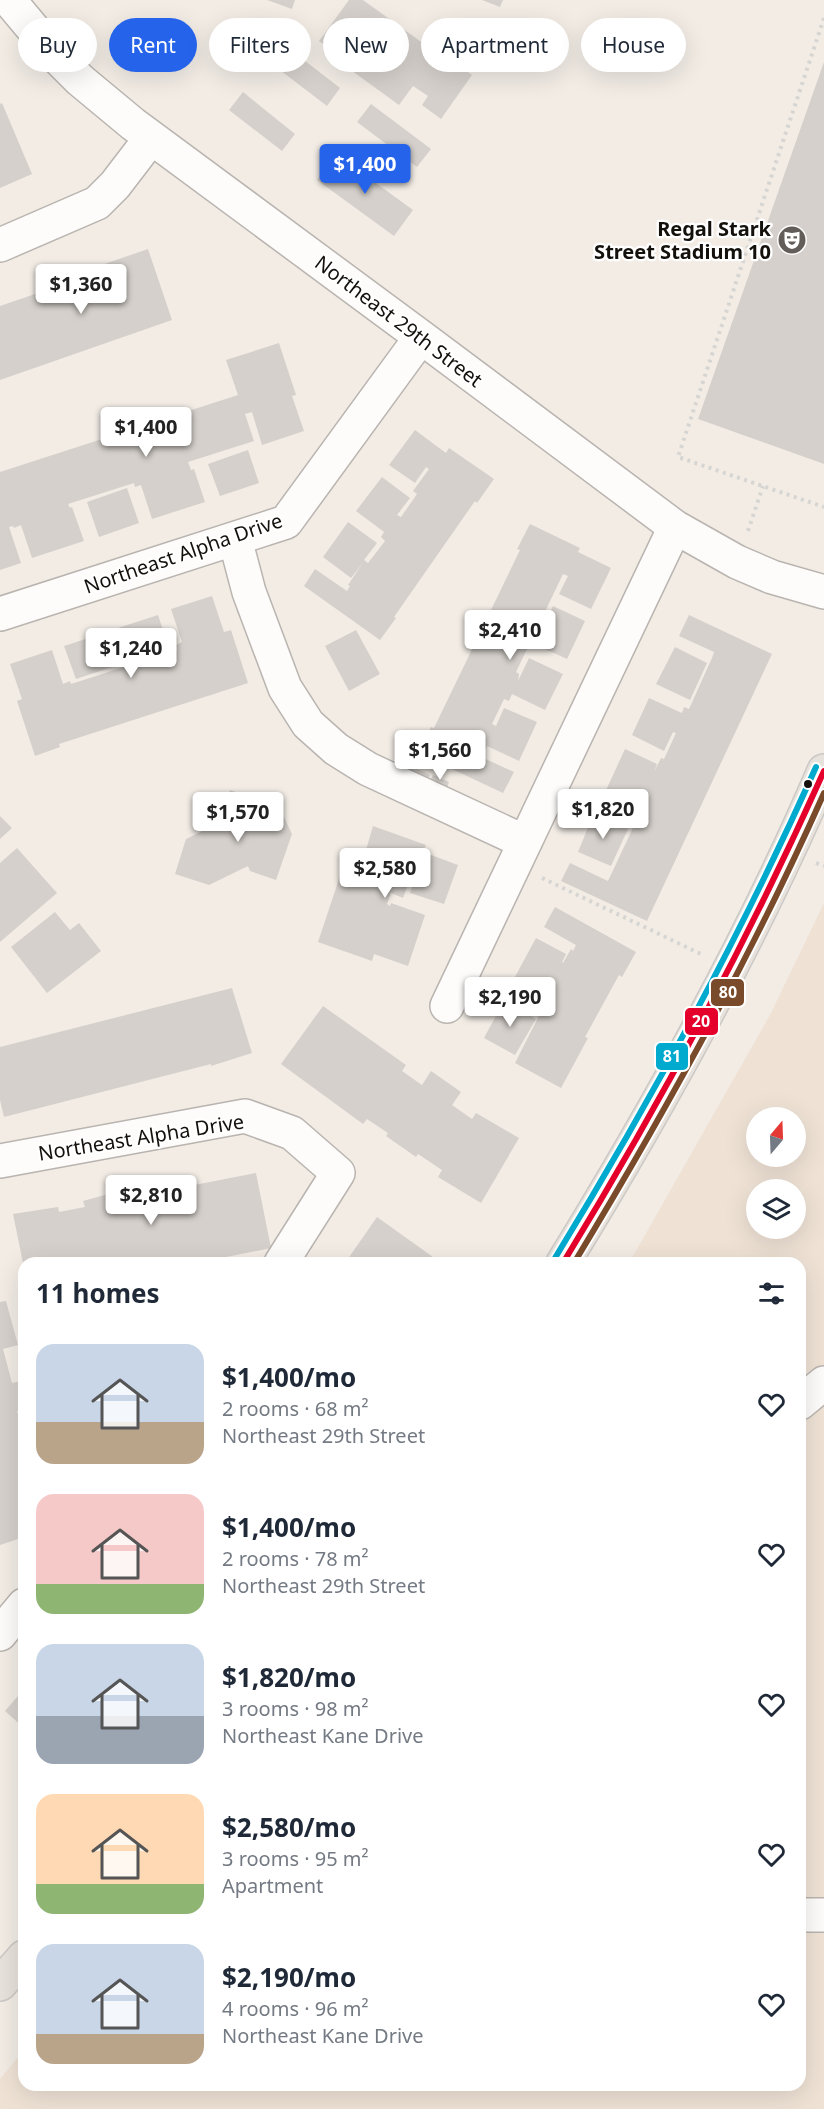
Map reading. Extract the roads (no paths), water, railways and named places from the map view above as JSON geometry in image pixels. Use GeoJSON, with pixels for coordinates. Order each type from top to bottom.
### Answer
{"type":"FeatureCollection","features":[{"type":"Feature","properties":{"kind":"main road"},"geometry":{"type":"LineString","coordinates":[[567,1257],[659,1101],[730,968],[789,849],[824,771]]}},
{"type":"Feature","properties":{"kind":"main road"},"geometry":{"type":"LineString","coordinates":[[0,1984],[18,1964]]}},
{"type":"Feature","properties":{"kind":"street","name":"Northeast 29th Street"},"geometry":{"type":"LineString","coordinates":[[9,0],[55,55],[80,80],[151,138],[675,527],[737,562],[772,577],[824,592]]}},
{"type":"Feature","properties":{"kind":"street"},"geometry":{"type":"LineString","coordinates":[[0,245],[97,203],[115,185],[151,138]]}},
{"type":"Feature","properties":{"kind":"street","name":"Northeast Alpha Drive"},"geometry":{"type":"LineString","coordinates":[[0,614],[286,522],[421,337]]}},
{"type":"Feature","properties":{"kind":"street"},"geometry":{"type":"LineString","coordinates":[[447,1006],[675,527]]}},
{"type":"Feature","properties":{"kind":"street"},"geometry":{"type":"LineString","coordinates":[[235,539],[249,592],[285,688],[308,724],[336,749],[368,769],[519,853]]}},
{"type":"Feature","properties":{"kind":"street","name":"Northeast Alpha Drive"},"geometry":{"type":"LineString","coordinates":[[0,1161],[245,1116],[269,1123],[292,1133],[338,1173],[285,1257]]}},
{"type":"Feature","properties":{"kind":"street"},"geometry":{"type":"LineString","coordinates":[[806,1398],[824,1383]]}},
{"type":"Feature","properties":{"kind":"street"},"geometry":{"type":"LineString","coordinates":[[0,1634],[18,1612]]}},
{"type":"Feature","properties":{"kind":"street"},"geometry":{"type":"LineString","coordinates":[[806,1915],[824,1915]]}},
{"type":"Feature","properties":{"kind":"place","name":"Regal Stark Street Stadium 10"},"geometry":{"type":"Point","coordinates":[792,240]}}]}
